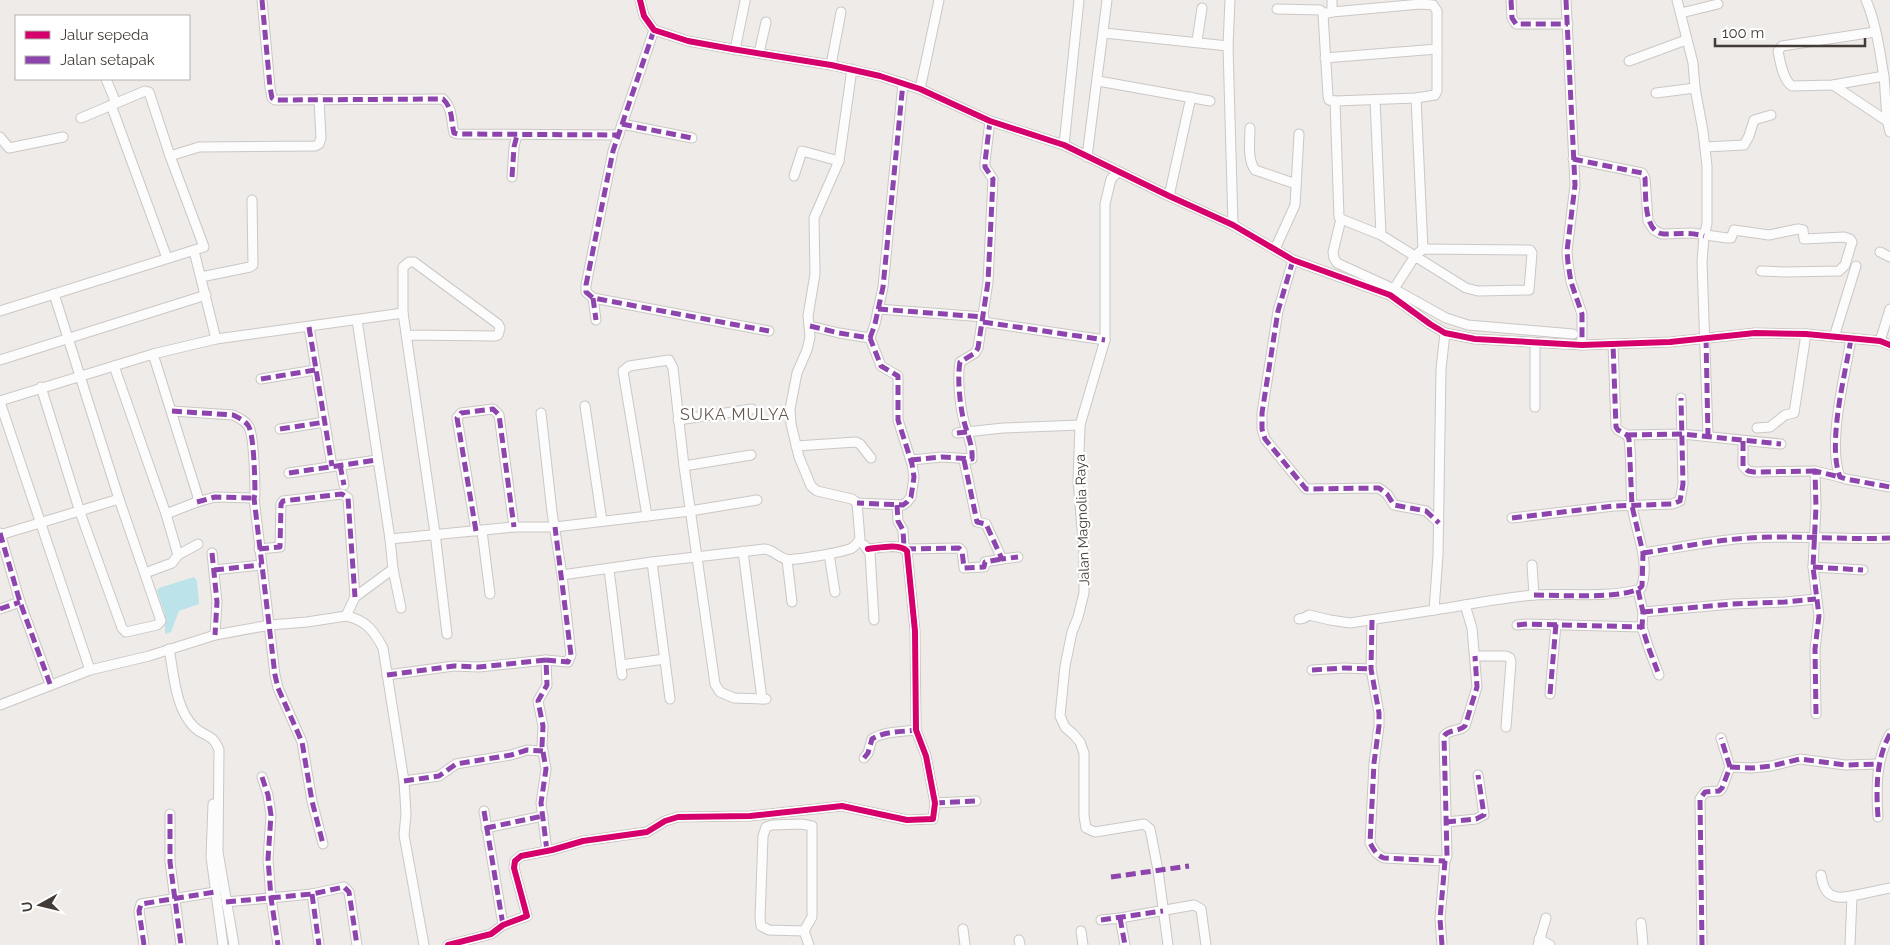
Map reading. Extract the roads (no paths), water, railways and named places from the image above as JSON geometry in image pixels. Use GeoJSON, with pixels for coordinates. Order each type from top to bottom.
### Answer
{"type":"FeatureCollection","features":[{"type":"Feature","properties":{"kind":"street"},"geometry":{"type":"LineString","coordinates":[[262,0],[272,98],[275,100],[443,100],[448,105],[454,133],[619,135]]}},
{"type":"Feature","properties":{"kind":"street"},"geometry":{"type":"LineString","coordinates":[[640,0],[644,16],[654,30],[688,41],[852,69],[903,83],[990,121],[1064,144],[1118,172],[1233,225],[1293,260],[1392,292],[1430,324],[1445,332],[1475,338],[1582,345],[1670,342],[1755,333],[1806,334],[1880,342],[1890,345]]}},
{"type":"Feature","properties":{"kind":"street"},"geometry":{"type":"LineString","coordinates":[[920,89],[939,0]]}},
{"type":"Feature","properties":{"kind":"street"},"geometry":{"type":"LineString","coordinates":[[1064,144],[1078,0]]}},
{"type":"Feature","properties":{"kind":"street"},"geometry":{"type":"LineString","coordinates":[[1087,157],[1107,0]]}},
{"type":"Feature","properties":{"kind":"street"},"geometry":{"type":"LineString","coordinates":[[1230,0],[1228,46],[1233,225]]}},
{"type":"Feature","properties":{"kind":"street"},"geometry":{"type":"LineString","coordinates":[[1277,10],[1320,10],[1328,12],[1371,4],[1421,2],[1432,5],[1437,11],[1436,93],[1433,96],[1416,98],[1335,101],[1328,99],[1325,58],[1328,12],[1332,0]]}},
{"type":"Feature","properties":{"kind":"street"},"geometry":{"type":"LineString","coordinates":[[1510,0],[1512,18],[1516,24],[1568,24]]}},
{"type":"Feature","properties":{"kind":"street"},"geometry":{"type":"LineString","coordinates":[[1566,0],[1574,192],[1567,251],[1571,282],[1582,314],[1582,345]]}},
{"type":"Feature","properties":{"kind":"street"},"geometry":{"type":"LineString","coordinates":[[1677,0],[1693,63],[1695,88],[1705,147],[1707,224],[1702,262],[1708,436]]}},
{"type":"Feature","properties":{"kind":"street"},"geometry":{"type":"LineString","coordinates":[[1866,0],[1872,14],[1884,76],[1890,132]]}},
{"type":"Feature","properties":{"kind":"street"},"geometry":{"type":"LineString","coordinates":[[735,50],[745,1]]}},
{"type":"Feature","properties":{"kind":"street"},"geometry":{"type":"LineString","coordinates":[[1681,14],[1718,4]]}},
{"type":"Feature","properties":{"kind":"street"},"geometry":{"type":"LineString","coordinates":[[1197,41],[1202,8]]}},
{"type":"Feature","properties":{"kind":"street"},"geometry":{"type":"LineString","coordinates":[[831,65],[841,12]]}},
{"type":"Feature","properties":{"kind":"street"},"geometry":{"type":"LineString","coordinates":[[759,53],[766,22]]}},
{"type":"Feature","properties":{"kind":"street"},"geometry":{"type":"LineString","coordinates":[[654,30],[613,151],[586,292],[593,298],[769,331]]}},
{"type":"Feature","properties":{"kind":"street"},"geometry":{"type":"LineString","coordinates":[[1875,32],[1782,46],[1779,49],[1779,56],[1788,83],[1797,87],[1834,85],[1884,76]]}},
{"type":"Feature","properties":{"kind":"street"},"geometry":{"type":"LineString","coordinates":[[1104,33],[1197,41],[1228,46]]}},
{"type":"Feature","properties":{"kind":"street"},"geometry":{"type":"LineString","coordinates":[[1629,61],[1686,40]]}},
{"type":"Feature","properties":{"kind":"street"},"geometry":{"type":"LineString","coordinates":[[1325,58],[1437,49]]}},
{"type":"Feature","properties":{"kind":"street"},"geometry":{"type":"LineString","coordinates":[[852,69],[838,161],[814,218],[815,274],[808,316],[810,326],[807,350],[797,373],[790,409],[796,446],[802,465],[814,489],[857,502],[897,505],[907,502],[910,497],[914,477],[911,460],[898,420],[898,376],[881,366],[870,338],[883,287],[903,83]]}},
{"type":"Feature","properties":{"kind":"street"},"geometry":{"type":"LineString","coordinates":[[106,80],[167,258]]}},
{"type":"Feature","properties":{"kind":"street"},"geometry":{"type":"LineString","coordinates":[[1098,81],[1210,101]]}},
{"type":"Feature","properties":{"kind":"street"},"geometry":{"type":"LineString","coordinates":[[1834,85],[1889,121]]}},
{"type":"Feature","properties":{"kind":"street"},"geometry":{"type":"LineString","coordinates":[[1656,93],[1695,88]]}},
{"type":"Feature","properties":{"kind":"street"},"geometry":{"type":"LineString","coordinates":[[0,311],[204,247],[170,156],[149,92],[145,91],[81,118]]}},
{"type":"Feature","properties":{"kind":"street"},"geometry":{"type":"LineString","coordinates":[[1169,196],[1191,97]]}},
{"type":"Feature","properties":{"kind":"street"},"geometry":{"type":"LineString","coordinates":[[1416,98],[1423,248]]}},
{"type":"Feature","properties":{"kind":"street"},"geometry":{"type":"LineString","coordinates":[[170,156],[199,147],[315,146],[319,144],[321,138],[319,99]]}},
{"type":"Feature","properties":{"kind":"street"},"geometry":{"type":"LineString","coordinates":[[1375,100],[1381,235]]}},
{"type":"Feature","properties":{"kind":"street"},"geometry":{"type":"LineString","coordinates":[[1335,101],[1338,213],[1341,219],[1333,252],[1334,258],[1338,263],[1446,318],[1468,325],[1573,334]]}},
{"type":"Feature","properties":{"kind":"street"},"geometry":{"type":"LineString","coordinates":[[1705,147],[1744,146],[1754,120],[1771,115]]}},
{"type":"Feature","properties":{"kind":"street"},"geometry":{"type":"LineString","coordinates":[[911,460],[942,458],[971,460],[973,457],[968,432],[964,424],[959,389],[960,364],[962,359],[976,351],[983,320],[988,282],[993,179],[985,167],[985,162],[990,121]]}},
{"type":"Feature","properties":{"kind":"street"},"geometry":{"type":"LineString","coordinates":[[622,124],[692,138]]}},
{"type":"Feature","properties":{"kind":"street"},"geometry":{"type":"LineString","coordinates":[[1250,128],[1250,159],[1251,165],[1255,170],[1296,184]]}},
{"type":"Feature","properties":{"kind":"street"},"geometry":{"type":"LineString","coordinates":[[1275,249],[1294,205],[1299,134]]}},
{"type":"Feature","properties":{"kind":"street"},"geometry":{"type":"LineString","coordinates":[[512,176],[514,147],[517,135]]}},
{"type":"Feature","properties":{"kind":"street"},"geometry":{"type":"LineString","coordinates":[[0,137],[9,148],[63,137]]}},
{"type":"Feature","properties":{"kind":"street"},"geometry":{"type":"LineString","coordinates":[[794,176],[802,151],[838,161]]}},
{"type":"Feature","properties":{"kind":"street"},"geometry":{"type":"LineString","coordinates":[[1573,159],[1642,173],[1645,178],[1648,221],[1654,230],[1662,234],[1682,232],[1731,238],[1734,230],[1769,235],[1798,229],[1803,230],[1804,239],[1844,237],[1852,242],[1845,265],[1839,271],[1761,271]]}},
{"type":"Feature","properties":{"kind":"street","name":"Jalan Magnolia Raya"},"geometry":{"type":"LineString","coordinates":[[1118,172],[1111,179],[1105,204],[1105,340],[1080,425],[1078,480],[1084,553],[1084,593],[1064,666],[1060,716],[1065,727],[1080,742],[1084,753],[1084,816],[1086,828],[1095,832],[1148,825],[1152,832],[1168,945]]}},
{"type":"Feature","properties":{"kind":"street"},"geometry":{"type":"LineString","coordinates":[[201,277],[253,265],[252,200]]}},
{"type":"Feature","properties":{"kind":"street"},"geometry":{"type":"LineString","coordinates":[[1341,219],[1381,235],[1415,256],[1466,288],[1478,291],[1527,290],[1530,287],[1532,252],[1530,250],[1423,248],[1415,256],[1392,292]]}},
{"type":"Feature","properties":{"kind":"street"},"geometry":{"type":"LineString","coordinates":[[194,251],[216,339]]}},
{"type":"Feature","properties":{"kind":"street"},"geometry":{"type":"LineString","coordinates":[[1880,252],[1890,257]]}},
{"type":"Feature","properties":{"kind":"street"},"geometry":{"type":"LineString","coordinates":[[1293,260],[1278,311],[1263,404],[1262,430],[1266,439],[1306,489],[1379,488],[1387,494],[1394,505],[1426,511],[1439,523]]}},
{"type":"Feature","properties":{"kind":"street"},"geometry":{"type":"LineString","coordinates":[[407,335],[495,336],[498,335],[500,328],[498,324],[414,262],[406,263],[402,270],[403,313],[435,534],[447,634]]}},
{"type":"Feature","properties":{"kind":"street"},"geometry":{"type":"LineString","coordinates":[[1834,337],[1856,266]]}},
{"type":"Feature","properties":{"kind":"street"},"geometry":{"type":"LineString","coordinates":[[41,387],[80,512],[120,624],[126,632],[157,625],[161,621],[119,499],[54,294]]}},
{"type":"Feature","properties":{"kind":"street"},"geometry":{"type":"LineString","coordinates":[[0,360],[206,295]]}},
{"type":"Feature","properties":{"kind":"street"},"geometry":{"type":"LineString","coordinates":[[593,298],[596,320]]}},
{"type":"Feature","properties":{"kind":"street"},"geometry":{"type":"LineString","coordinates":[[878,309],[983,320],[1105,340]]}},
{"type":"Feature","properties":{"kind":"street"},"geometry":{"type":"LineString","coordinates":[[1880,342],[1890,310]]}},
{"type":"Feature","properties":{"kind":"street"},"geometry":{"type":"LineString","coordinates":[[90,670],[0,402],[41,387],[153,354],[216,339],[403,313]]}},
{"type":"Feature","properties":{"kind":"street"},"geometry":{"type":"LineString","coordinates":[[358,320],[393,569],[401,608]]}},
{"type":"Feature","properties":{"kind":"street"},"geometry":{"type":"LineString","coordinates":[[810,326],[870,338]]}},
{"type":"Feature","properties":{"kind":"street"},"geometry":{"type":"LineString","coordinates":[[309,327],[324,422],[336,466],[344,486]]}},
{"type":"Feature","properties":{"kind":"street"},"geometry":{"type":"LineString","coordinates":[[1434,610],[1439,523],[1441,369],[1445,332]]}},
{"type":"Feature","properties":{"kind":"street"},"geometry":{"type":"LineString","coordinates":[[1757,428],[1770,427],[1785,415],[1794,414],[1806,334]]}},
{"type":"Feature","properties":{"kind":"street"},"geometry":{"type":"LineString","coordinates":[[1840,477],[1835,453],[1837,425],[1851,339]]}},
{"type":"Feature","properties":{"kind":"street"},"geometry":{"type":"LineString","coordinates":[[1535,343],[1535,407]]}},
{"type":"Feature","properties":{"kind":"street"},"geometry":{"type":"LineString","coordinates":[[1613,344],[1616,427],[1618,430],[1627,435],[1682,434],[1781,444]]}},
{"type":"Feature","properties":{"kind":"street"},"geometry":{"type":"LineString","coordinates":[[153,354],[198,494],[197,502]]}},
{"type":"Feature","properties":{"kind":"street"},"geometry":{"type":"LineString","coordinates":[[647,516],[623,373],[624,369],[629,366],[666,360],[671,361],[673,368],[690,511],[717,689],[734,698],[764,698],[743,551]]}},
{"type":"Feature","properties":{"kind":"street"},"geometry":{"type":"LineString","coordinates":[[114,366],[166,514],[178,555]]}},
{"type":"Feature","properties":{"kind":"street"},"geometry":{"type":"LineString","coordinates":[[261,379],[315,370]]}},
{"type":"Feature","properties":{"kind":"street"},"geometry":{"type":"LineString","coordinates":[[1512,518],[1614,506],[1672,504],[1680,500],[1682,484],[1681,398]]}},
{"type":"Feature","properties":{"kind":"street"},"geometry":{"type":"LineString","coordinates":[[585,406],[602,521]]}},
{"type":"Feature","properties":{"kind":"street"},"geometry":{"type":"LineString","coordinates":[[490,594],[457,418],[460,413],[493,409],[499,415],[514,527]]}},
{"type":"Feature","properties":{"kind":"street"},"geometry":{"type":"LineString","coordinates":[[678,420],[752,409]]}},
{"type":"Feature","properties":{"kind":"street"},"geometry":{"type":"LineString","coordinates":[[172,411],[233,415],[246,423],[252,436],[254,498],[276,682],[302,742],[312,801],[323,844]]}},
{"type":"Feature","properties":{"kind":"street"},"geometry":{"type":"LineString","coordinates":[[387,675],[454,666],[479,667],[546,660],[568,662],[571,658],[541,413]]}},
{"type":"Feature","properties":{"kind":"street"},"geometry":{"type":"LineString","coordinates":[[280,429],[324,422]]}},
{"type":"Feature","properties":{"kind":"street"},"geometry":{"type":"LineString","coordinates":[[957,433],[1004,428],[1080,425]]}},
{"type":"Feature","properties":{"kind":"street"},"geometry":{"type":"LineString","coordinates":[[1299,619],[1308,615],[1350,623],[1480,601],[1534,595],[1611,595],[1638,590],[1641,588],[1643,581],[1643,553],[1632,506],[1630,445],[1627,435]]}},
{"type":"Feature","properties":{"kind":"street"},"geometry":{"type":"LineString","coordinates":[[1743,441],[1743,466],[1754,472],[1815,471],[1890,487]]}},
{"type":"Feature","properties":{"kind":"street"},"geometry":{"type":"LineString","coordinates":[[796,446],[856,442],[860,444],[871,458]]}},
{"type":"Feature","properties":{"kind":"street"},"geometry":{"type":"LineString","coordinates":[[684,466],[750,455]]}},
{"type":"Feature","properties":{"kind":"street"},"geometry":{"type":"LineString","coordinates":[[289,473],[377,460]]}},
{"type":"Feature","properties":{"kind":"street"},"geometry":{"type":"LineString","coordinates":[[964,460],[977,521],[986,524],[1002,559]]}},
{"type":"Feature","properties":{"kind":"street"},"geometry":{"type":"LineString","coordinates":[[1815,471],[1813,567],[1819,616],[1815,649],[1816,714]]}},
{"type":"Feature","properties":{"kind":"street"},"geometry":{"type":"LineString","coordinates":[[259,549],[280,547],[281,504],[283,501],[346,495],[348,498],[355,597]]}},
{"type":"Feature","properties":{"kind":"street"},"geometry":{"type":"LineString","coordinates":[[166,514],[215,497],[254,498]]}},
{"type":"Feature","properties":{"kind":"street"},"geometry":{"type":"LineString","coordinates":[[50,684],[20,602],[4,566],[0,534],[42,524],[119,499]]}},
{"type":"Feature","properties":{"kind":"street"},"geometry":{"type":"LineString","coordinates":[[390,539],[514,527],[555,527],[690,511],[757,500]]}},
{"type":"Feature","properties":{"kind":"street"},"geometry":{"type":"LineString","coordinates":[[562,575],[743,551],[770,550],[787,560],[829,554],[849,549],[860,539],[857,502]]}},
{"type":"Feature","properties":{"kind":"street"},"geometry":{"type":"LineString","coordinates":[[448,945],[491,934],[503,924],[527,916],[514,868],[515,861],[521,856],[583,841],[647,832],[666,821],[678,817],[750,816],[842,806],[907,820],[932,819],[935,817],[935,803],[926,756],[916,730],[915,631],[903,530],[898,521],[897,505]]}},
{"type":"Feature","properties":{"kind":"street"},"geometry":{"type":"LineString","coordinates":[[1643,553],[1747,538],[1890,538]]}},
{"type":"Feature","properties":{"kind":"street"},"geometry":{"type":"LineString","coordinates":[[858,542],[868,549],[959,548],[962,550],[964,568],[984,567],[985,562],[1018,557]]}},
{"type":"Feature","properties":{"kind":"street"},"geometry":{"type":"LineString","coordinates":[[145,574],[172,563],[178,555],[198,544]]}},
{"type":"Feature","properties":{"kind":"street"},"geometry":{"type":"LineString","coordinates":[[868,549],[872,574],[874,620]]}},
{"type":"Feature","properties":{"kind":"street"},"geometry":{"type":"LineString","coordinates":[[212,553],[217,602],[215,635]]}},
{"type":"Feature","properties":{"kind":"street"},"geometry":{"type":"LineString","coordinates":[[829,554],[835,592]]}},
{"type":"Feature","properties":{"kind":"street"},"geometry":{"type":"LineString","coordinates":[[787,560],[792,602]]}},
{"type":"Feature","properties":{"kind":"street"},"geometry":{"type":"LineString","coordinates":[[652,562],[670,699]]}},
{"type":"Feature","properties":{"kind":"street"},"geometry":{"type":"LineString","coordinates":[[214,570],[261,565]]}},
{"type":"Feature","properties":{"kind":"street"},"geometry":{"type":"LineString","coordinates":[[1532,565],[1534,595]]}},
{"type":"Feature","properties":{"kind":"street"},"geometry":{"type":"LineString","coordinates":[[1813,567],[1863,570]]}},
{"type":"Feature","properties":{"kind":"street"},"geometry":{"type":"LineString","coordinates":[[346,616],[355,597],[393,569]]}},
{"type":"Feature","properties":{"kind":"street"},"geometry":{"type":"LineString","coordinates":[[609,569],[622,675]]}},
{"type":"Feature","properties":{"kind":"street"},"geometry":{"type":"LineString","coordinates":[[1638,590],[1643,612],[1642,627],[1659,674]]}},
{"type":"Feature","properties":{"kind":"street"},"geometry":{"type":"LineString","coordinates":[[1643,612],[1816,599]]}},
{"type":"Feature","properties":{"kind":"street"},"geometry":{"type":"LineString","coordinates":[[0,608],[20,602]]}},
{"type":"Feature","properties":{"kind":"street"},"geometry":{"type":"LineString","coordinates":[[1442,945],[1440,919],[1447,856],[1444,736],[1447,732],[1463,729],[1466,726],[1477,687],[1472,628],[1465,605]]}},
{"type":"Feature","properties":{"kind":"street"},"geometry":{"type":"LineString","coordinates":[[0,705],[90,670],[148,656],[215,635],[270,625],[346,616],[356,618],[365,623],[375,633],[384,648],[404,781],[406,814],[404,835],[424,945]]}},
{"type":"Feature","properties":{"kind":"street"},"geometry":{"type":"LineString","coordinates":[[1372,620],[1371,669],[1379,726],[1374,763],[1370,843],[1378,856],[1384,858],[1445,861]]}},
{"type":"Feature","properties":{"kind":"street"},"geometry":{"type":"LineString","coordinates":[[1517,626],[1556,624],[1642,627]]}},
{"type":"Feature","properties":{"kind":"street"},"geometry":{"type":"LineString","coordinates":[[1550,694],[1556,624]]}},
{"type":"Feature","properties":{"kind":"street"},"geometry":{"type":"LineString","coordinates":[[168,650],[180,703],[186,716],[195,728],[216,741],[219,750],[218,852],[234,945]]}},
{"type":"Feature","properties":{"kind":"street"},"geometry":{"type":"LineString","coordinates":[[1475,656],[1506,656],[1510,658],[1506,727]]}},
{"type":"Feature","properties":{"kind":"street"},"geometry":{"type":"LineString","coordinates":[[546,660],[548,684],[538,701],[543,726],[543,752],[546,776],[541,799],[547,851]]}},
{"type":"Feature","properties":{"kind":"street"},"geometry":{"type":"LineString","coordinates":[[621,665],[665,660]]}},
{"type":"Feature","properties":{"kind":"street"},"geometry":{"type":"LineString","coordinates":[[1312,670],[1371,669]]}},
{"type":"Feature","properties":{"kind":"street"},"geometry":{"type":"LineString","coordinates":[[864,758],[868,753],[872,739],[875,737],[881,734],[916,730]]}},
{"type":"Feature","properties":{"kind":"street"},"geometry":{"type":"LineString","coordinates":[[1878,817],[1876,792],[1879,764],[1884,744],[1890,734]]}},
{"type":"Feature","properties":{"kind":"street"},"geometry":{"type":"LineString","coordinates":[[1702,945],[1700,799],[1705,792],[1722,788],[1730,766],[1721,738]]}},
{"type":"Feature","properties":{"kind":"street"},"geometry":{"type":"LineString","coordinates":[[216,741],[212,857],[223,945]]}},
{"type":"Feature","properties":{"kind":"street"},"geometry":{"type":"LineString","coordinates":[[404,781],[439,776],[456,764],[512,755],[527,750],[543,752]]}},
{"type":"Feature","properties":{"kind":"street"},"geometry":{"type":"LineString","coordinates":[[1730,766],[1752,768],[1772,766],[1800,759],[1845,765],[1879,764]]}},
{"type":"Feature","properties":{"kind":"street"},"geometry":{"type":"LineString","coordinates":[[1446,822],[1476,819],[1484,815],[1478,775]]}},
{"type":"Feature","properties":{"kind":"street"},"geometry":{"type":"LineString","coordinates":[[262,776],[271,815],[268,859],[271,898],[278,945]]}},
{"type":"Feature","properties":{"kind":"street"},"geometry":{"type":"LineString","coordinates":[[935,803],[976,801]]}},
{"type":"Feature","properties":{"kind":"street"},"geometry":{"type":"LineString","coordinates":[[484,811],[503,924]]}},
{"type":"Feature","properties":{"kind":"street"},"geometry":{"type":"LineString","coordinates":[[170,814],[170,862],[181,945]]}},
{"type":"Feature","properties":{"kind":"street"},"geometry":{"type":"LineString","coordinates":[[486,828],[543,816]]}},
{"type":"Feature","properties":{"kind":"street"},"geometry":{"type":"LineString","coordinates":[[804,931],[769,930],[762,926],[760,919],[763,836],[766,827],[801,824],[812,826],[812,917],[804,931],[809,945]]}},
{"type":"Feature","properties":{"kind":"street"},"geometry":{"type":"LineString","coordinates":[[1821,875],[1822,885],[1826,892],[1840,898],[1890,888]]}},
{"type":"Feature","properties":{"kind":"street"},"geometry":{"type":"LineString","coordinates":[[226,902],[312,894],[344,887],[348,890],[357,945]]}},
{"type":"Feature","properties":{"kind":"street"},"geometry":{"type":"LineString","coordinates":[[144,945],[140,906],[143,903],[215,892]]}},
{"type":"Feature","properties":{"kind":"street"},"geometry":{"type":"LineString","coordinates":[[312,894],[319,945]]}},
{"type":"Feature","properties":{"kind":"street"},"geometry":{"type":"LineString","coordinates":[[1850,945],[1852,896]]}},
{"type":"Feature","properties":{"kind":"street"},"geometry":{"type":"LineString","coordinates":[[1101,920],[1194,905],[1201,908],[1206,945]]}},
{"type":"Feature","properties":{"kind":"street"},"geometry":{"type":"LineString","coordinates":[[1120,918],[1124,945]]}},
{"type":"Feature","properties":{"kind":"street"},"geometry":{"type":"LineString","coordinates":[[1546,918],[1538,942],[1550,945]]}},
{"type":"Feature","properties":{"kind":"street"},"geometry":{"type":"LineString","coordinates":[[1641,923],[1643,945]]}},
{"type":"Feature","properties":{"kind":"street"},"geometry":{"type":"LineString","coordinates":[[963,929],[965,945]]}},
{"type":"Feature","properties":{"kind":"street"},"geometry":{"type":"LineString","coordinates":[[1081,931],[1083,945]]}},
{"type":"Feature","properties":{"kind":"water"},"geometry":{"type":"Polygon","coordinates":[[[194,577],[197,581],[199,604],[179,611],[171,632],[165,634],[165,614],[157,591],[159,588],[194,577]]]}},
{"type":"Feature","properties":{"kind":"district","name":"SUKA MULYA"},"geometry":{"type":"Point","coordinates":[735,414]}}]}
